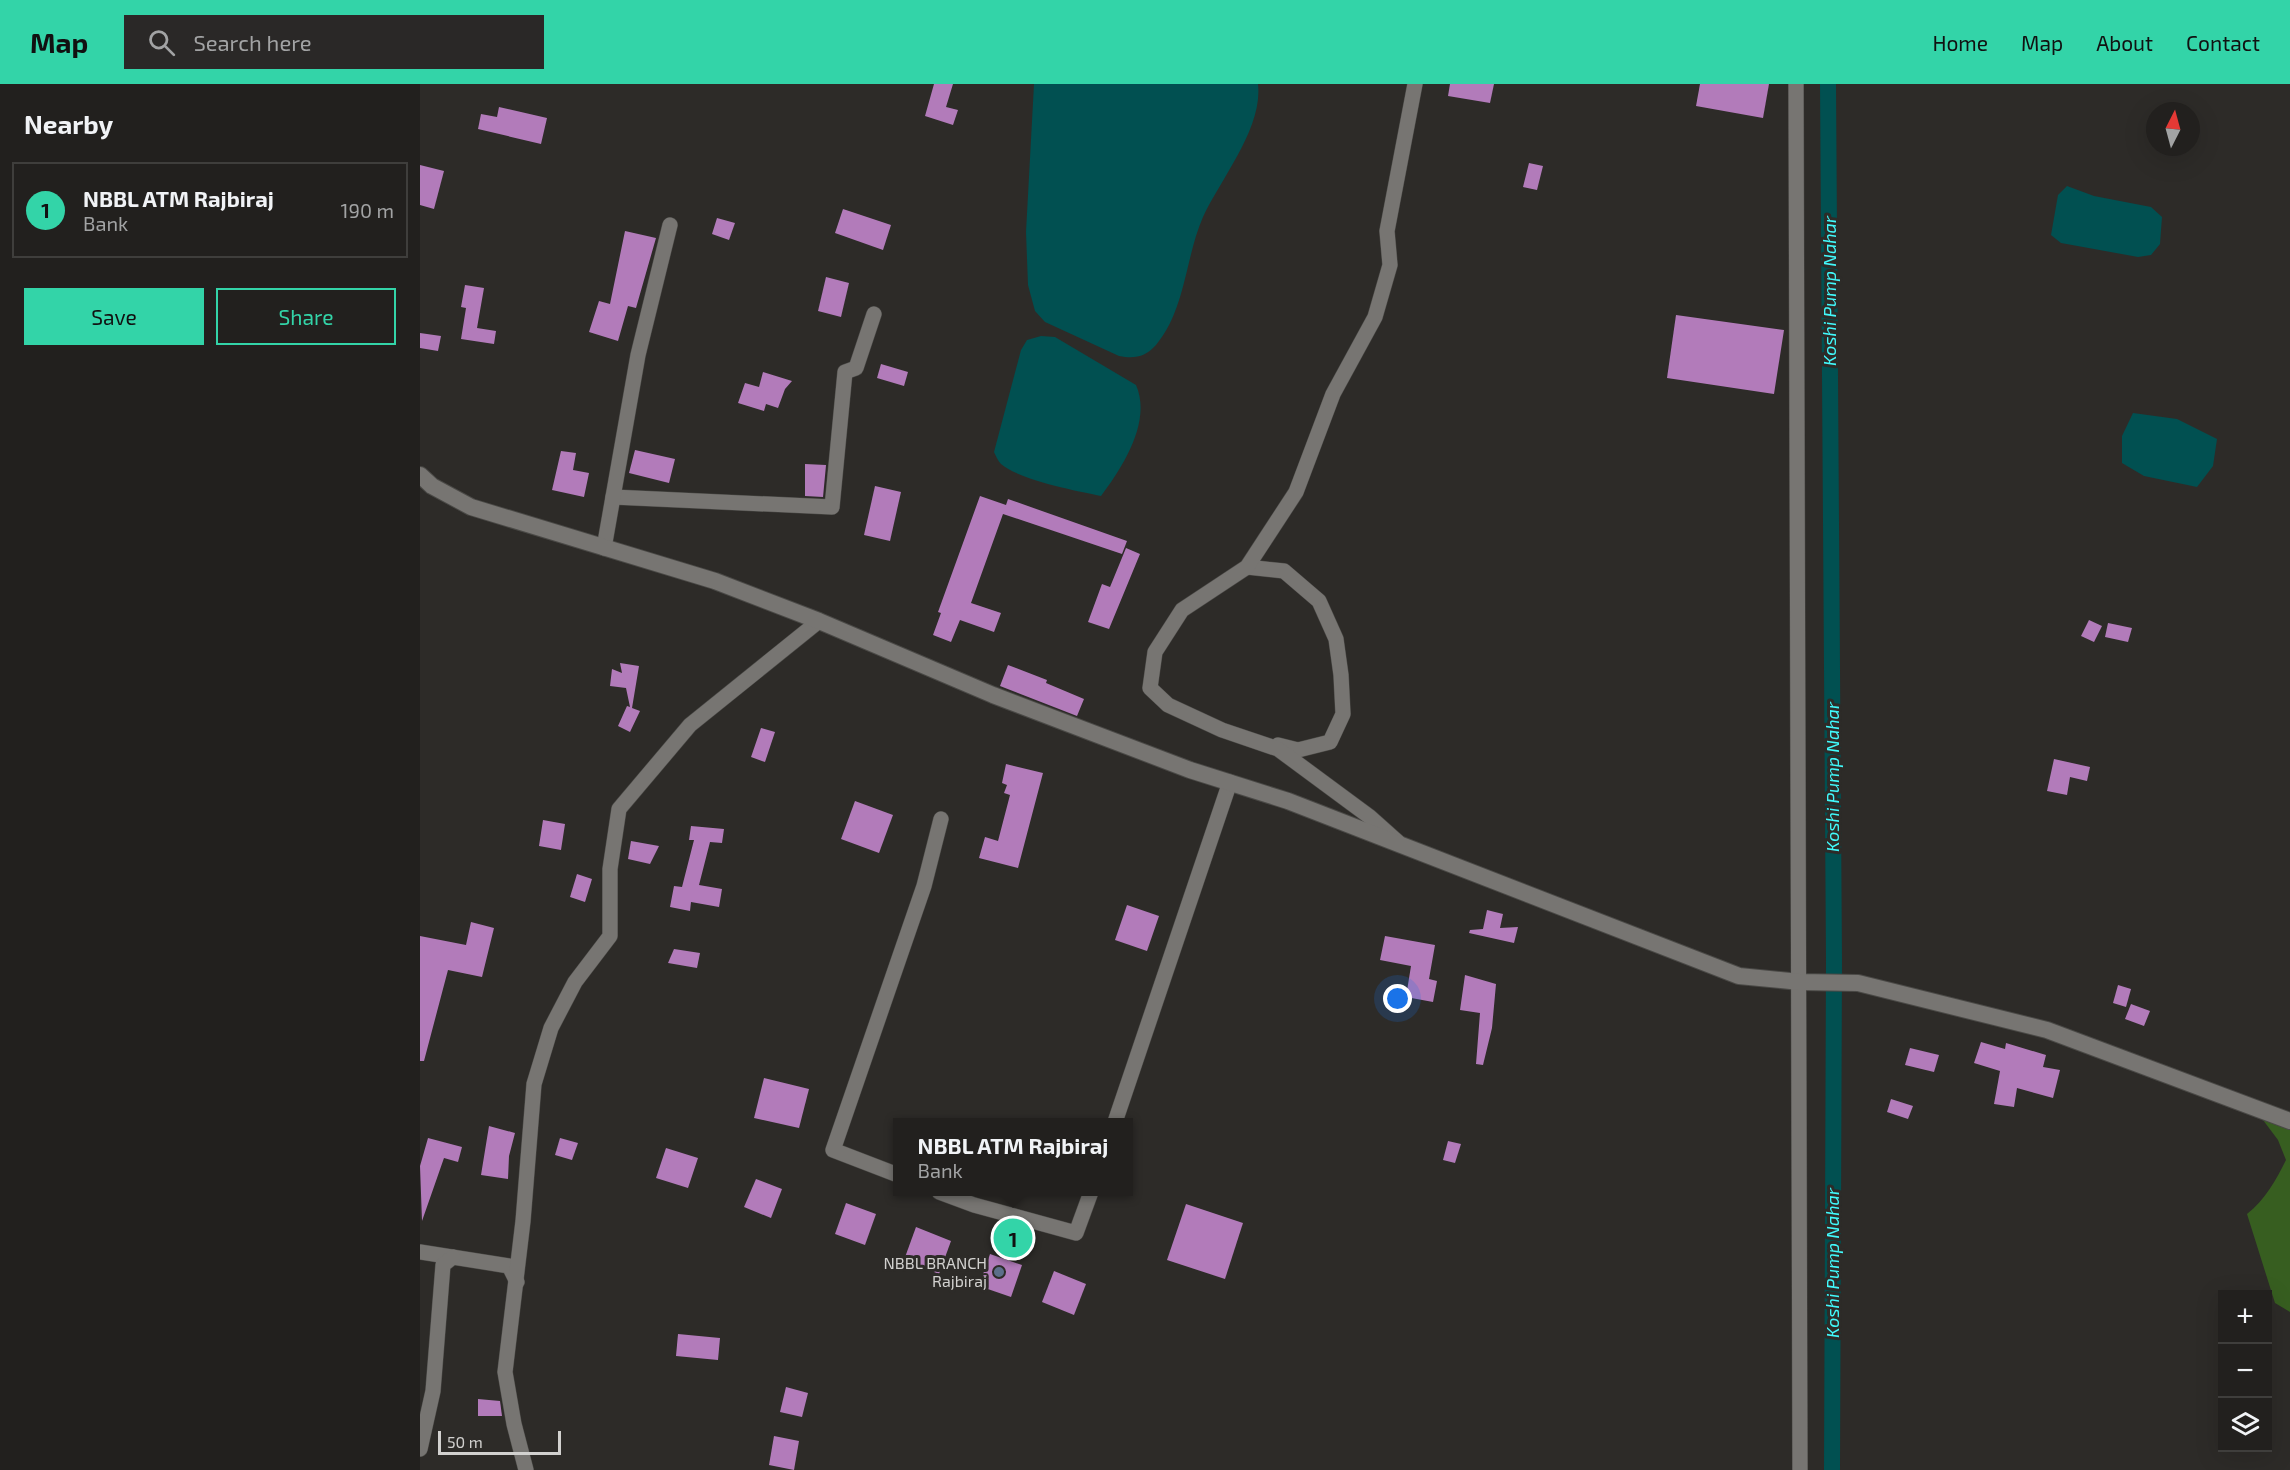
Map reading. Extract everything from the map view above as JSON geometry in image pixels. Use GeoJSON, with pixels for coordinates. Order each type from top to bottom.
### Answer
{"type":"FeatureCollection","features":[{"type":"Feature","properties":{"kind":"street"},"geometry":{"type":"LineString","coordinates":[[1400,844],[1370,817],[1278,749],[1222,730],[1168,705],[1150,688],[1155,652],[1182,610],[1247,567],[1296,492],[1333,394],[1376,317],[1390,265],[1386,231],[1414,84]]}},
{"type":"Feature","properties":{"kind":"street"},"geometry":{"type":"LineString","coordinates":[[1796,84],[1800,1470]]}},
{"type":"Feature","properties":{"kind":"street"},"geometry":{"type":"LineString","coordinates":[[604,548],[638,356],[670,225]]}},
{"type":"Feature","properties":{"kind":"street"},"geometry":{"type":"LineString","coordinates":[[613,497],[831,507],[845,372],[856,368],[874,314]]}},
{"type":"Feature","properties":{"kind":"street"},"geometry":{"type":"LineString","coordinates":[[420,475],[432,486],[471,507],[715,581],[819,621],[993,695],[1288,801],[1739,976],[1800,982],[1858,982],[2047,1030],[2290,1121]]}},
{"type":"Feature","properties":{"kind":"street"},"geometry":{"type":"LineString","coordinates":[[1222,730],[1298,750],[1330,742],[1343,714],[1336,639],[1319,601],[1284,572],[1247,567]]}},
{"type":"Feature","properties":{"kind":"street"},"geometry":{"type":"LineString","coordinates":[[526,1470],[514,1424],[505,1372],[517,1282],[534,1084],[551,1028],[575,982],[610,936],[610,869],[620,809],[690,725],[819,621]]}},
{"type":"Feature","properties":{"kind":"street"},"geometry":{"type":"LineString","coordinates":[[1116,1118],[1230,782]]}},
{"type":"Feature","properties":{"kind":"street"},"geometry":{"type":"LineString","coordinates":[[893,1173],[833,1150],[924,886],[941,819]]}},
{"type":"Feature","properties":{"kind":"street"},"geometry":{"type":"LineString","coordinates":[[952,1196],[974,1205],[1076,1233],[1089,1196]]}},
{"type":"Feature","properties":{"kind":"street"},"geometry":{"type":"LineString","coordinates":[[420,1252],[509,1266],[517,1282]]}},
{"type":"Feature","properties":{"kind":"street"},"geometry":{"type":"LineString","coordinates":[[420,1449],[433,1391],[443,1265],[453,1257]]}},
{"type":"Feature","properties":{"kind":"green space"},"geometry":{"type":"Polygon","coordinates":[[[2263,1120],[2290,1126],[2290,1312],[2275,1303],[2247,1214],[2265,1196],[2286,1160],[2278,1140],[2263,1120]]]}},
{"type":"Feature","properties":{"kind":"water"},"geometry":{"type":"Polygon","coordinates":[[[1034,84],[1258,84],[1258,101],[1248,135],[1203,217],[1173,316],[1156,345],[1144,355],[1119,356],[1045,322],[1035,311],[1028,285],[1026,232],[1034,84]]]}},
{"type":"Feature","properties":{"kind":"water"},"geometry":{"type":"Polygon","coordinates":[[[2067,186],[2094,196],[2151,207],[2162,217],[2160,244],[2151,255],[2138,257],[2061,243],[2051,235],[2058,195],[2067,186]]]}},
{"type":"Feature","properties":{"kind":"water"},"geometry":{"type":"Polygon","coordinates":[[[1041,336],[1055,337],[1136,385],[1140,399],[1138,428],[1126,458],[1101,496],[1021,475],[1001,464],[994,452],[1021,350],[1027,340],[1041,336]]]}},
{"type":"Feature","properties":{"kind":"water"},"geometry":{"type":"Polygon","coordinates":[[[2133,413],[2177,419],[2217,439],[2213,466],[2197,487],[2144,476],[2122,463],[2122,436],[2133,413]]]}},
{"type":"Feature","properties":{"kind":"building"},"geometry":{"type":"Polygon","coordinates":[[[934,84],[953,84],[946,107],[958,110],[953,125],[925,116],[934,84]]]}},
{"type":"Feature","properties":{"kind":"building"},"geometry":{"type":"Polygon","coordinates":[[[1450,84],[1494,84],[1490,103],[1448,96],[1450,84]]]}},
{"type":"Feature","properties":{"kind":"building"},"geometry":{"type":"Polygon","coordinates":[[[1700,84],[1769,84],[1763,118],[1696,106],[1700,84]]]}},
{"type":"Feature","properties":{"kind":"building"},"geometry":{"type":"Polygon","coordinates":[[[499,107],[547,118],[541,144],[478,129],[481,114],[497,117],[499,107]]]}},
{"type":"Feature","properties":{"kind":"building"},"geometry":{"type":"Polygon","coordinates":[[[1529,163],[1543,166],[1537,190],[1523,187],[1529,163]]]}},
{"type":"Feature","properties":{"kind":"building"},"geometry":{"type":"Polygon","coordinates":[[[420,165],[444,171],[434,209],[420,205],[420,165]]]}},
{"type":"Feature","properties":{"kind":"building"},"geometry":{"type":"Polygon","coordinates":[[[843,209],[891,225],[883,250],[835,233],[843,209]]]}},
{"type":"Feature","properties":{"kind":"building"},"geometry":{"type":"Polygon","coordinates":[[[717,218],[735,223],[729,240],[712,234],[717,218]]]}},
{"type":"Feature","properties":{"kind":"building"},"geometry":{"type":"Polygon","coordinates":[[[625,231],[656,238],[636,308],[628,306],[618,341],[589,332],[599,301],[610,304],[625,231]]]}},
{"type":"Feature","properties":{"kind":"building"},"geometry":{"type":"Polygon","coordinates":[[[826,277],[849,283],[841,317],[818,311],[826,277]]]}},
{"type":"Feature","properties":{"kind":"building"},"geometry":{"type":"Polygon","coordinates":[[[465,285],[484,288],[477,328],[496,331],[494,344],[461,339],[466,308],[461,307],[465,285]]]}},
{"type":"Feature","properties":{"kind":"building"},"geometry":{"type":"Polygon","coordinates":[[[1676,315],[1784,330],[1774,394],[1667,378],[1676,315]]]}},
{"type":"Feature","properties":{"kind":"building"},"geometry":{"type":"Polygon","coordinates":[[[420,333],[441,336],[438,351],[420,348],[420,333]]]}},
{"type":"Feature","properties":{"kind":"building"},"geometry":{"type":"Polygon","coordinates":[[[881,364],[908,372],[904,386],[877,378],[881,364]]]}},
{"type":"Feature","properties":{"kind":"building"},"geometry":{"type":"Polygon","coordinates":[[[763,372],[792,381],[785,389],[778,408],[766,404],[764,411],[738,403],[745,383],[759,387],[763,372]]]}},
{"type":"Feature","properties":{"kind":"building"},"geometry":{"type":"Polygon","coordinates":[[[635,450],[675,459],[669,483],[629,473],[635,450]]]}},
{"type":"Feature","properties":{"kind":"building"},"geometry":{"type":"Polygon","coordinates":[[[561,451],[576,453],[573,470],[589,473],[584,497],[552,490],[561,451]]]}},
{"type":"Feature","properties":{"kind":"building"},"geometry":{"type":"Polygon","coordinates":[[[805,464],[826,465],[823,497],[805,496],[805,464]]]}},
{"type":"Feature","properties":{"kind":"building"},"geometry":{"type":"Polygon","coordinates":[[[875,486],[901,492],[890,541],[864,535],[875,486]]]}},
{"type":"Feature","properties":{"kind":"building"},"geometry":{"type":"Polygon","coordinates":[[[980,496],[1006,505],[1008,499],[1127,541],[1122,554],[1003,514],[971,603],[1001,613],[994,632],[960,620],[951,642],[933,635],[941,613],[938,612],[980,496]]]}},
{"type":"Feature","properties":{"kind":"building"},"geometry":{"type":"Polygon","coordinates":[[[1126,548],[1140,554],[1109,629],[1088,622],[1102,584],[1110,587],[1126,548]]]}},
{"type":"Feature","properties":{"kind":"building"},"geometry":{"type":"Polygon","coordinates":[[[2089,620],[2102,626],[2094,642],[2081,636],[2089,620]]]}},
{"type":"Feature","properties":{"kind":"building"},"geometry":{"type":"Polygon","coordinates":[[[2108,623],[2132,628],[2128,642],[2105,637],[2108,623]]]}},
{"type":"Feature","properties":{"kind":"building"},"geometry":{"type":"Polygon","coordinates":[[[620,663],[639,666],[632,708],[640,711],[630,732],[618,726],[627,706],[630,707],[626,688],[610,686],[612,669],[622,673],[620,663]]]}},
{"type":"Feature","properties":{"kind":"building"},"geometry":{"type":"Polygon","coordinates":[[[1008,665],[1047,680],[1046,683],[1084,699],[1077,716],[1000,686],[1008,665]]]}},
{"type":"Feature","properties":{"kind":"building"},"geometry":{"type":"Polygon","coordinates":[[[761,728],[775,732],[765,762],[751,757],[761,728]]]}},
{"type":"Feature","properties":{"kind":"building"},"geometry":{"type":"Polygon","coordinates":[[[2054,759],[2090,767],[2087,781],[2070,777],[2067,795],[2047,791],[2054,759]]]}},
{"type":"Feature","properties":{"kind":"building"},"geometry":{"type":"Polygon","coordinates":[[[1006,764],[1043,773],[1018,868],[979,858],[985,837],[998,841],[1010,795],[1004,793],[1007,785],[1002,783],[1006,764]]]}},
{"type":"Feature","properties":{"kind":"building"},"geometry":{"type":"Polygon","coordinates":[[[855,801],[893,815],[879,853],[841,839],[855,801]]]}},
{"type":"Feature","properties":{"kind":"building"},"geometry":{"type":"Polygon","coordinates":[[[543,820],[565,824],[561,850],[539,846],[543,820]]]}},
{"type":"Feature","properties":{"kind":"building"},"geometry":{"type":"Polygon","coordinates":[[[691,826],[724,829],[722,843],[710,842],[699,885],[722,889],[719,907],[691,902],[690,911],[670,907],[674,886],[682,887],[694,840],[689,840],[691,826]]]}},
{"type":"Feature","properties":{"kind":"building"},"geometry":{"type":"Polygon","coordinates":[[[631,841],[659,846],[650,864],[628,859],[631,841]]]}},
{"type":"Feature","properties":{"kind":"building"},"geometry":{"type":"Polygon","coordinates":[[[577,874],[592,879],[585,902],[570,897],[577,874]]]}},
{"type":"Feature","properties":{"kind":"building"},"geometry":{"type":"Polygon","coordinates":[[[1127,905],[1159,916],[1147,951],[1115,940],[1127,905]]]}},
{"type":"Feature","properties":{"kind":"building"},"geometry":{"type":"Polygon","coordinates":[[[1487,910],[1503,914],[1500,928],[1518,927],[1514,943],[1469,933],[1470,930],[1483,929],[1487,910]]]}},
{"type":"Feature","properties":{"kind":"building"},"geometry":{"type":"Polygon","coordinates":[[[471,922],[494,928],[482,977],[448,970],[424,1061],[420,1061],[420,936],[466,945],[471,922]]]}},
{"type":"Feature","properties":{"kind":"building"},"geometry":{"type":"Polygon","coordinates":[[[1385,936],[1435,945],[1429,979],[1437,981],[1433,1002],[1406,997],[1411,966],[1380,960],[1385,936]]]}},
{"type":"Feature","properties":{"kind":"building"},"geometry":{"type":"Polygon","coordinates":[[[674,949],[700,953],[697,968],[668,963],[674,949]]]}},
{"type":"Feature","properties":{"kind":"building"},"geometry":{"type":"Polygon","coordinates":[[[1465,975],[1496,984],[1492,1028],[1483,1065],[1476,1064],[1480,1013],[1460,1010],[1465,975]]]}},
{"type":"Feature","properties":{"kind":"building"},"geometry":{"type":"Polygon","coordinates":[[[2118,985],[2131,989],[2126,1007],[2113,1003],[2118,985]]]}},
{"type":"Feature","properties":{"kind":"building"},"geometry":{"type":"Polygon","coordinates":[[[2131,1004],[2150,1011],[2144,1026],[2125,1019],[2131,1004]]]}},
{"type":"Feature","properties":{"kind":"building"},"geometry":{"type":"Polygon","coordinates":[[[1981,1042],[2005,1049],[2006,1043],[2046,1055],[2043,1067],[2060,1070],[2053,1098],[2017,1088],[2014,1107],[1994,1104],[2000,1071],[1974,1063],[1981,1042]]]}},
{"type":"Feature","properties":{"kind":"building"},"geometry":{"type":"Polygon","coordinates":[[[1910,1048],[1939,1055],[1934,1072],[1905,1065],[1910,1048]]]}},
{"type":"Feature","properties":{"kind":"building"},"geometry":{"type":"Polygon","coordinates":[[[764,1078],[809,1089],[799,1128],[754,1118],[764,1078]]]}},
{"type":"Feature","properties":{"kind":"building"},"geometry":{"type":"Polygon","coordinates":[[[1891,1099],[1913,1106],[1908,1119],[1887,1112],[1891,1099]]]}},
{"type":"Feature","properties":{"kind":"building"},"geometry":{"type":"Polygon","coordinates":[[[489,1126],[515,1133],[509,1156],[508,1179],[481,1175],[489,1126]]]}},
{"type":"Feature","properties":{"kind":"building"},"geometry":{"type":"Polygon","coordinates":[[[428,1138],[462,1147],[458,1162],[444,1158],[422,1221],[420,1166],[428,1138]]]}},
{"type":"Feature","properties":{"kind":"building"},"geometry":{"type":"Polygon","coordinates":[[[560,1138],[578,1143],[572,1160],[555,1155],[560,1138]]]}},
{"type":"Feature","properties":{"kind":"building"},"geometry":{"type":"Polygon","coordinates":[[[1448,1141],[1461,1144],[1455,1163],[1443,1160],[1448,1141]]]}},
{"type":"Feature","properties":{"kind":"building"},"geometry":{"type":"Polygon","coordinates":[[[666,1148],[698,1158],[688,1188],[656,1178],[666,1148]]]}},
{"type":"Feature","properties":{"kind":"building"},"geometry":{"type":"Polygon","coordinates":[[[756,1179],[782,1189],[771,1218],[744,1207],[756,1179]]]}},
{"type":"Feature","properties":{"kind":"building"},"geometry":{"type":"Polygon","coordinates":[[[846,1203],[876,1214],[865,1245],[835,1234],[846,1203]]]}},
{"type":"Feature","properties":{"kind":"building"},"geometry":{"type":"Polygon","coordinates":[[[1186,1204],[1243,1223],[1225,1279],[1167,1260],[1186,1204]]]}},
{"type":"Feature","properties":{"kind":"building"},"geometry":{"type":"Polygon","coordinates":[[[916,1227],[951,1241],[939,1274],[904,1260],[916,1227]]]}},
{"type":"Feature","properties":{"kind":"building"},"geometry":{"type":"Polygon","coordinates":[[[990,1254],[1022,1265],[1011,1297],[979,1286],[990,1254]]]}},
{"type":"Feature","properties":{"kind":"building"},"geometry":{"type":"Polygon","coordinates":[[[1054,1271],[1086,1284],[1074,1315],[1042,1302],[1054,1271]]]}},
{"type":"Feature","properties":{"kind":"building"},"geometry":{"type":"Polygon","coordinates":[[[678,1334],[720,1338],[718,1360],[676,1356],[678,1334]]]}},
{"type":"Feature","properties":{"kind":"building"},"geometry":{"type":"Polygon","coordinates":[[[786,1387],[808,1393],[802,1417],[780,1412],[786,1387]]]}},
{"type":"Feature","properties":{"kind":"building"},"geometry":{"type":"Polygon","coordinates":[[[478,1399],[500,1401],[502,1416],[478,1416],[478,1399]]]}},
{"type":"Feature","properties":{"kind":"building"},"geometry":{"type":"Polygon","coordinates":[[[774,1436],[799,1441],[794,1470],[769,1465],[774,1436]]]}},
{"type":"Feature","properties":{"kind":"waterway","name":"Koshi Pump Nahar"},"geometry":{"type":"LineString","coordinates":[[1828,84],[1834,961],[1832,1470]]}},
{"type":"Feature","properties":{"kind":"place","name":"NBBL ATM Rajbiraj"},"geometry":{"type":"Point","coordinates":[1013,1238]}},
{"type":"Feature","properties":{"kind":"place","name":"NBBL BRANCH Rajbiraj"},"geometry":{"type":"Point","coordinates":[999,1272]}}]}
